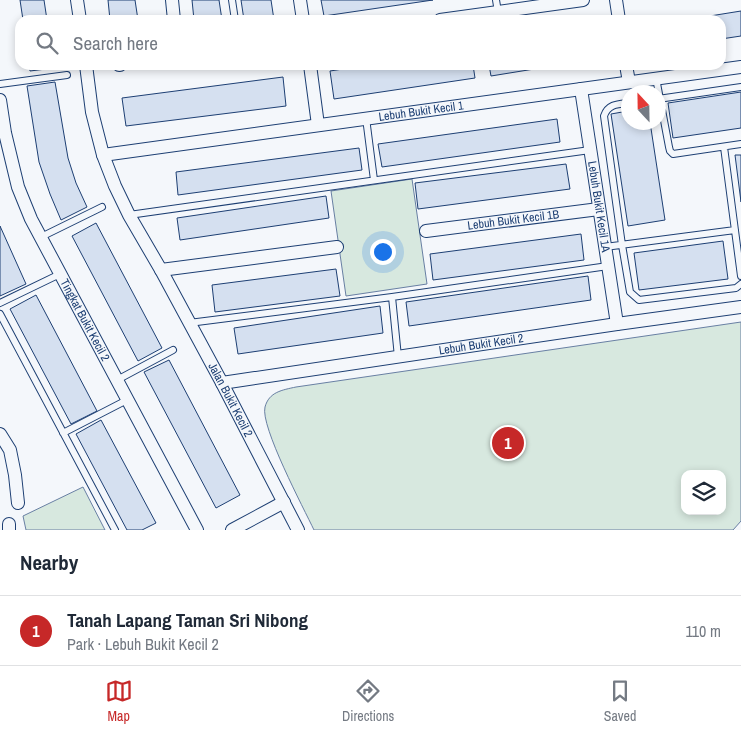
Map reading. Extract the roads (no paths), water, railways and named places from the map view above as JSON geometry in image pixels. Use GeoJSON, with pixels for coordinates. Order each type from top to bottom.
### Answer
{"type":"FeatureCollection","features":[{"type":"Feature","properties":{"kind":"street"},"geometry":{"type":"LineString","coordinates":[[77,0],[79,15]]}},
{"type":"Feature","properties":{"kind":"street"},"geometry":{"type":"LineString","coordinates":[[172,0],[174,15]]}},
{"type":"Feature","properties":{"kind":"street"},"geometry":{"type":"LineString","coordinates":[[300,0],[302,15]]}},
{"type":"Feature","properties":{"kind":"street"},"geometry":{"type":"LineString","coordinates":[[460,15],[497,6],[583,0]]}},
{"type":"Feature","properties":{"kind":"street"},"geometry":{"type":"LineString","coordinates":[[616,0],[618,15]]}},
{"type":"Feature","properties":{"kind":"street","name":"Lebuh Bukit Kecil 1"},"geometry":{"type":"LineString","coordinates":[[726,69],[741,67]]}},
{"type":"Feature","properties":{"kind":"street","name":"Jalan Bukit Kecil 2"},"geometry":{"type":"LineString","coordinates":[[87,70],[92,112],[103,155],[115,186],[129,216],[161,270],[222,383],[298,530]]}},
{"type":"Feature","properties":{"kind":"street"},"geometry":{"type":"LineString","coordinates":[[311,70],[318,125]]}},
{"type":"Feature","properties":{"kind":"street"},"geometry":{"type":"LineString","coordinates":[[627,70],[629,82]]}},
{"type":"Feature","properties":{"kind":"street","name":"Lebuh Bukit Kecil 1"},"geometry":{"type":"LineString","coordinates":[[103,155],[718,70]]}},
{"type":"Feature","properties":{"kind":"street","name":"Lebuh Bukit Kecil 1A"},"geometry":{"type":"LineString","coordinates":[[581,89],[617,324]]}},
{"type":"Feature","properties":{"kind":"street","name":"Tingkat Bukit Kecil 2"},"geometry":{"type":"LineString","coordinates":[[0,100],[2,133],[18,188],[31,218],[197,530]]}},
{"type":"Feature","properties":{"kind":"street","name":"Lebuh Bukit Kecil 1B"},"geometry":{"type":"LineString","coordinates":[[426,231],[599,209]]}},
{"type":"Feature","properties":{"kind":"street"},"geometry":{"type":"LineString","coordinates":[[161,270],[338,247]]}},
{"type":"Feature","properties":{"kind":"street","name":"Lebuh Bukit Kecil 2"},"geometry":{"type":"LineString","coordinates":[[222,383],[741,307]]}},
{"type":"Feature","properties":{"kind":"street"},"geometry":{"type":"LineString","coordinates":[[0,434],[10,450],[18,503]]}},
{"type":"Feature","properties":{"kind":"street"},"geometry":{"type":"LineString","coordinates":[[232,530],[284,502]]}},
{"type":"Feature","properties":{"kind":"lane"},"geometry":{"type":"LineString","coordinates":[[232,0],[234,15]]}},
{"type":"Feature","properties":{"kind":"lane"},"geometry":{"type":"LineString","coordinates":[[0,84],[67,75]]}},
{"type":"Feature","properties":{"kind":"lane"},"geometry":{"type":"LineString","coordinates":[[656,78],[657,85]]}},
{"type":"Feature","properties":{"kind":"lane"},"geometry":{"type":"LineString","coordinates":[[666,98],[741,87]]}},
{"type":"Feature","properties":{"kind":"lane"},"geometry":{"type":"LineString","coordinates":[[621,104],[612,105],[606,110],[604,116],[630,292],[639,300],[736,288],[741,284]]}},
{"type":"Feature","properties":{"kind":"lane"},"geometry":{"type":"LineString","coordinates":[[366,118],[374,180]]}},
{"type":"Feature","properties":{"kind":"lane"},"geometry":{"type":"LineString","coordinates":[[665,130],[670,152],[673,154],[741,144]]}},
{"type":"Feature","properties":{"kind":"lane"},"geometry":{"type":"LineString","coordinates":[[724,147],[741,276]]}},
{"type":"Feature","properties":{"kind":"lane"},"geometry":{"type":"LineString","coordinates":[[129,216],[590,150]]}},
{"type":"Feature","properties":{"kind":"lane"},"geometry":{"type":"LineString","coordinates":[[41,237],[102,207]]}},
{"type":"Feature","properties":{"kind":"lane"},"geometry":{"type":"LineString","coordinates":[[605,247],[735,230]]}},
{"type":"Feature","properties":{"kind":"lane"},"geometry":{"type":"LineString","coordinates":[[189,323],[392,297],[608,266]]}},
{"type":"Feature","properties":{"kind":"lane"},"geometry":{"type":"LineString","coordinates":[[0,303],[60,274]]}},
{"type":"Feature","properties":{"kind":"lane"},"geometry":{"type":"LineString","coordinates":[[392,297],[398,357]]}},
{"type":"Feature","properties":{"kind":"lane"},"geometry":{"type":"LineString","coordinates":[[0,314],[115,530]]}},
{"type":"Feature","properties":{"kind":"lane"},"geometry":{"type":"LineString","coordinates":[[116,380],[173,350]]}},
{"type":"Feature","properties":{"kind":"lane"},"geometry":{"type":"LineString","coordinates":[[63,433],[127,400]]}},
{"type":"Feature","properties":{"kind":"place","name":"Tanah Lapang Taman Sri Nibong"},"geometry":{"type":"Point","coordinates":[508,443]}}]}
